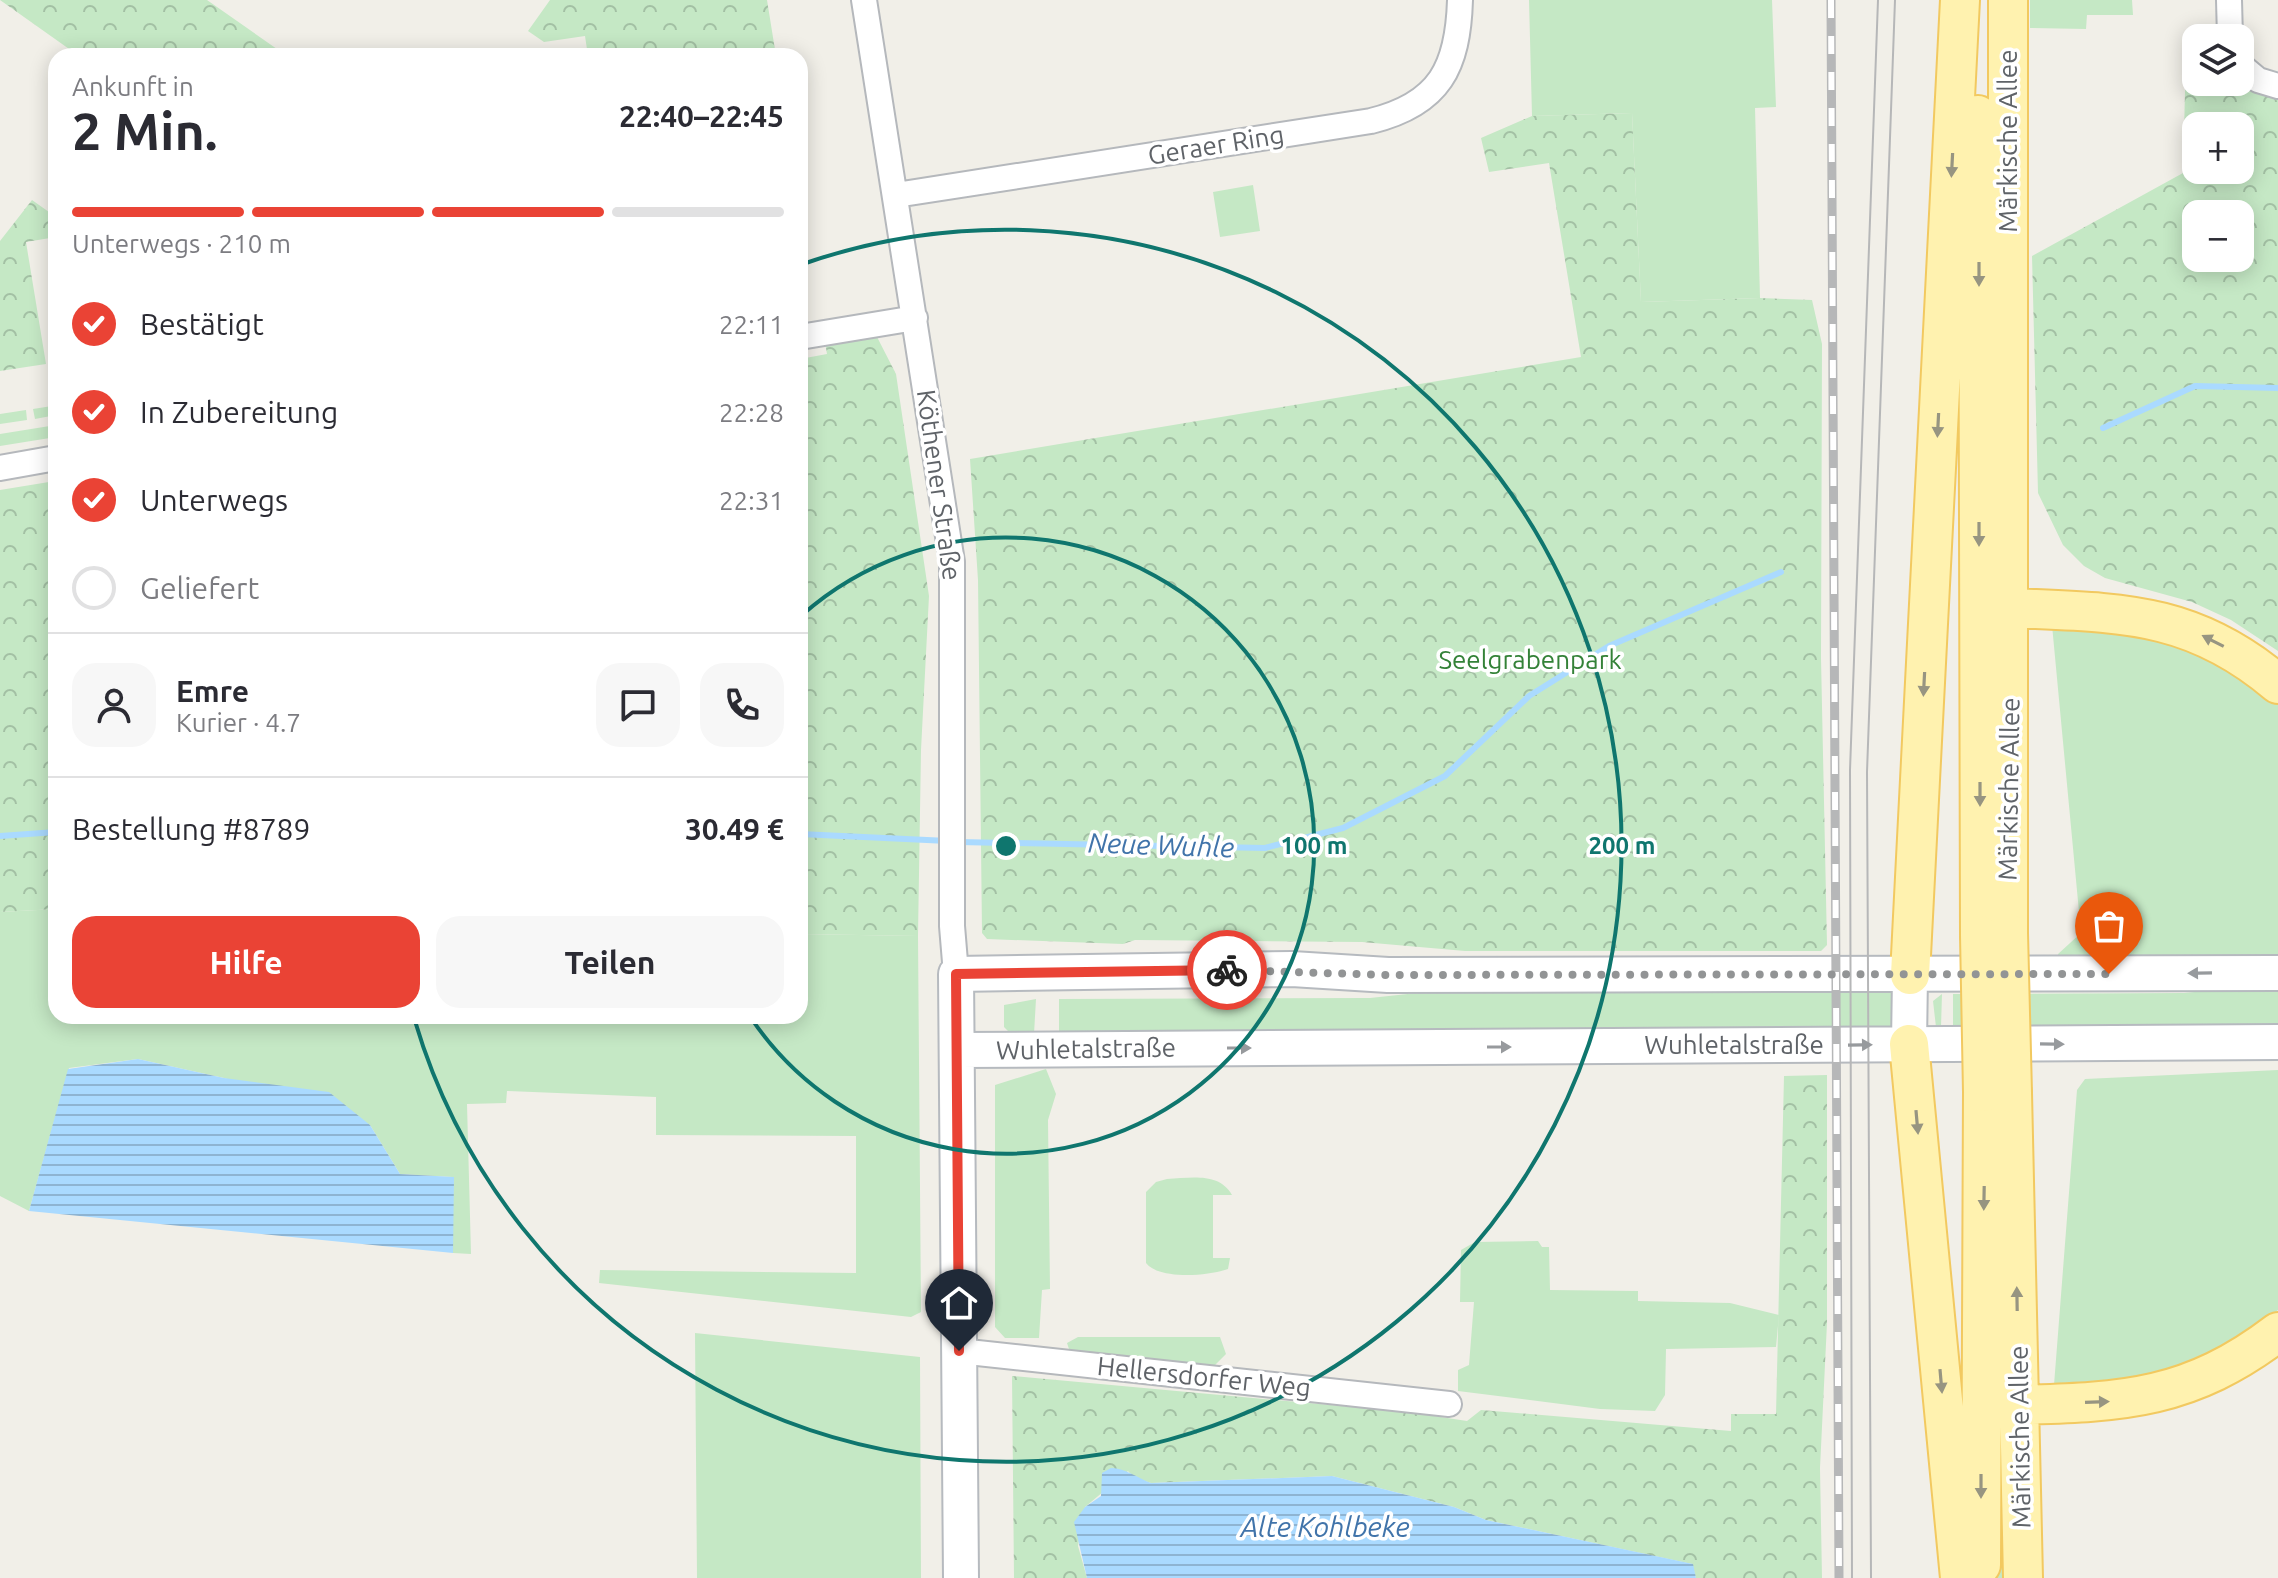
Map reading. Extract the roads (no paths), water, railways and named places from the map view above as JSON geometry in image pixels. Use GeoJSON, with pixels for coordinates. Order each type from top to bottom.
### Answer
{"type":"FeatureCollection","features":[{"type":"Feature","properties":{"kind":"main road"},"geometry":{"type":"LineString","coordinates":[[1960,0],[1909,1044],[1960,1578]]}},
{"type":"Feature","properties":{"kind":"main road","name":"Märkische Allee"},"geometry":{"type":"LineString","coordinates":[[1978,0],[1998,1093],[2019,1405],[2023,1578]]}},
{"type":"Feature","properties":{"kind":"main road","name":"Märkische Allee"},"geometry":{"type":"LineString","coordinates":[[1994,934],[2025,609],[2008,0]]}},
{"type":"Feature","properties":{"kind":"main road"},"geometry":{"type":"LineString","coordinates":[[2025,609],[2117,612],[2171,622],[2216,641],[2278,684]]}},
{"type":"Feature","properties":{"kind":"main road"},"geometry":{"type":"LineString","coordinates":[[956,974],[1292,969],[1388,975],[2278,973]]}},
{"type":"Feature","properties":{"kind":"main road","name":"Wuhletalstraße"},"geometry":{"type":"LineString","coordinates":[[956,974],[957,1050],[2278,1042]]}},
{"type":"Feature","properties":{"kind":"main road"},"geometry":{"type":"LineString","coordinates":[[957,1050],[961,1578]]}},
{"type":"Feature","properties":{"kind":"main road","name":"Märkische Allee"},"geometry":{"type":"LineString","coordinates":[[1981,1578],[1998,1093]]}},
{"type":"Feature","properties":{"kind":"main road"},"geometry":{"type":"LineString","coordinates":[[2019,1405],[2117,1401],[2161,1393],[2216,1373],[2278,1332]]}},
{"type":"Feature","properties":{"kind":"street","name":"Köthener Straße"},"geometry":{"type":"LineString","coordinates":[[864,0],[952,562],[952,871],[956,974]]}},
{"type":"Feature","properties":{"kind":"street","name":"Geraer Ring"},"geometry":{"type":"LineString","coordinates":[[896,195],[1371,121],[1399,113],[1440,82],[1455,55],[1460,0]]}},
{"type":"Feature","properties":{"kind":"street"},"geometry":{"type":"LineString","coordinates":[[2229,0],[2230,24]]}},
{"type":"Feature","properties":{"kind":"street"},"geometry":{"type":"LineString","coordinates":[[2254,77],[2278,86]]}},
{"type":"Feature","properties":{"kind":"street"},"geometry":{"type":"LineString","coordinates":[[808,336],[915,318]]}},
{"type":"Feature","properties":{"kind":"street"},"geometry":{"type":"LineString","coordinates":[[0,468],[48,459]]}},
{"type":"Feature","properties":{"kind":"street","name":"Hellersdorfer Weg"},"geometry":{"type":"LineString","coordinates":[[959,1351],[1449,1404]]}},
{"type":"Feature","properties":{"kind":"water"},"geometry":{"type":"Polygon","coordinates":[[[138,1059],[224,1078],[329,1092],[370,1125],[400,1174],[454,1177],[453,1253],[29,1211],[68,1069],[138,1059]]]}},
{"type":"Feature","properties":{"kind":"water","name":"Alte Kohlbeke"},"geometry":{"type":"Polygon","coordinates":[[[1111,1468],[1127,1471],[1151,1483],[1332,1476],[1454,1507],[1486,1520],[1693,1564],[1696,1578],[1087,1578],[1074,1522],[1085,1507],[1101,1496],[1102,1473],[1111,1468]]]}},
{"type":"Feature","properties":{"kind":"waterway","name":"Neue Wuhle"},"geometry":{"type":"LineString","coordinates":[[2103,428],[2195,386],[2278,388]]}},
{"type":"Feature","properties":{"kind":"waterway","name":"Neue Wuhle"},"geometry":{"type":"LineString","coordinates":[[959,842],[1265,848],[1343,828],[1445,776],[1529,696],[1609,646],[1781,572]]}},
{"type":"Feature","properties":{"kind":"waterway","name":"Neue Wuhle"},"geometry":{"type":"LineString","coordinates":[[0,836],[48,833]]}},
{"type":"Feature","properties":{"kind":"waterway","name":"Neue Wuhle"},"geometry":{"type":"LineString","coordinates":[[808,834],[948,841]]}},
{"type":"Feature","properties":{"kind":"tram line"},"geometry":{"type":"LineString","coordinates":[[1852,1578],[1850,770],[1878,0]]}},
{"type":"Feature","properties":{"kind":"tram line"},"geometry":{"type":"LineString","coordinates":[[1871,1578],[1867,772],[1895,0]]}},
{"type":"Feature","properties":{"kind":"railway"},"geometry":{"type":"LineString","coordinates":[[1831,0],[1839,1578]]}},
{"type":"Feature","properties":{"kind":"park label","name":"Seelgrabenpark"},"geometry":{"type":"Point","coordinates":[1530,660]}}]}
